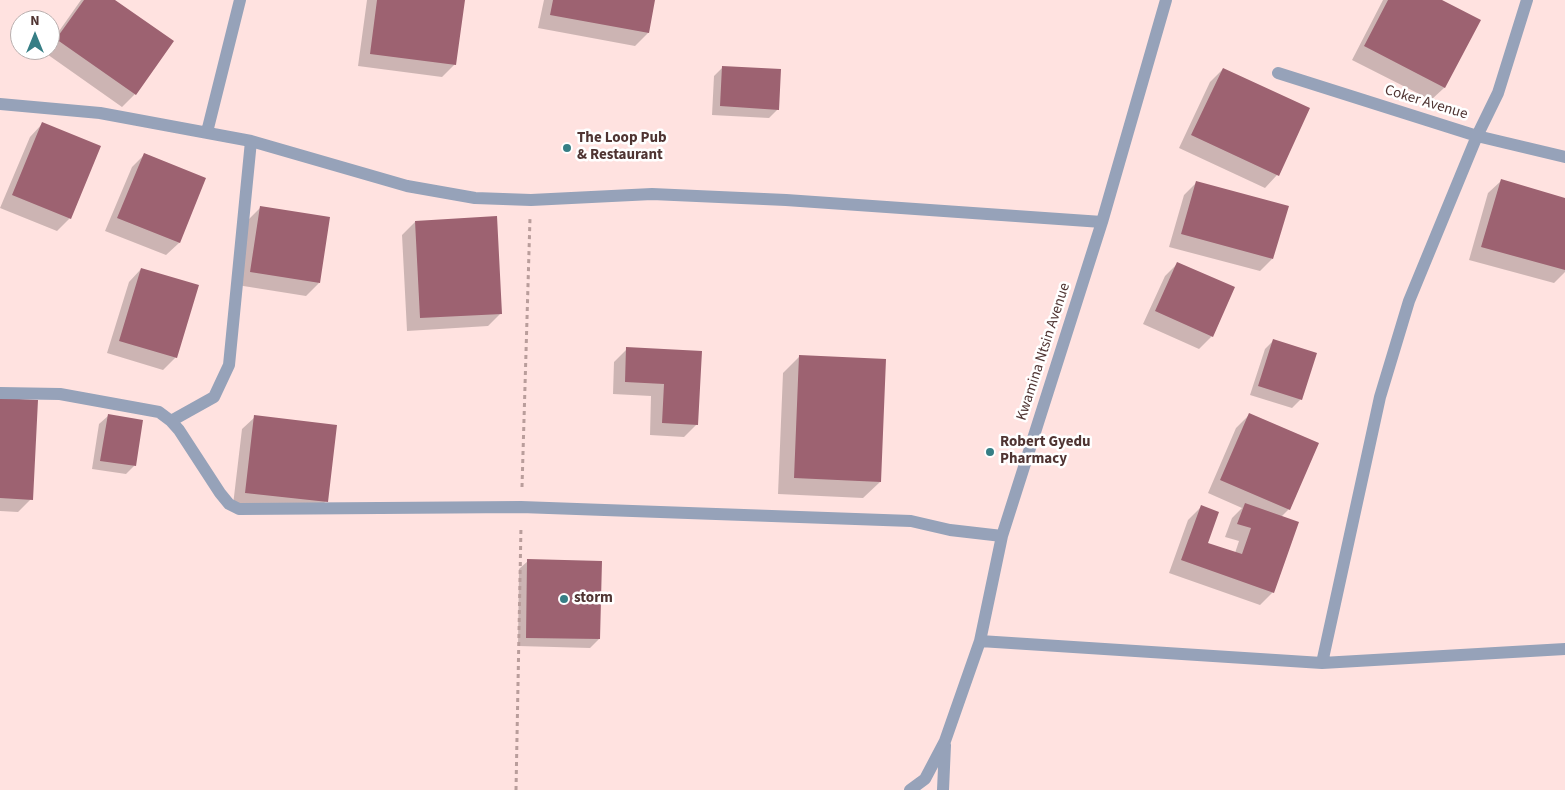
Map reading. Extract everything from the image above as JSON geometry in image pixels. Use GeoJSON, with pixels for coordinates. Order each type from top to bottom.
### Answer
{"type":"FeatureCollection","features":[{"type":"Feature","properties":{"kind":"street"},"geometry":{"type":"LineString","coordinates":[[207,132],[240,0]]}},
{"type":"Feature","properties":{"kind":"street","name":"Kwamina Ntsin Avenue"},"geometry":{"type":"LineString","coordinates":[[910,790],[925,779],[945,741],[980,641],[1002,536],[1102,222],[1166,0]]}},
{"type":"Feature","properties":{"kind":"street"},"geometry":{"type":"LineString","coordinates":[[1322,663],[1380,397],[1409,301],[1477,136],[1498,93],[1527,0]]}},
{"type":"Feature","properties":{"kind":"street","name":"Coker Avenue"},"geometry":{"type":"LineString","coordinates":[[1278,73],[1477,136],[1565,157]]}},
{"type":"Feature","properties":{"kind":"street"},"geometry":{"type":"LineString","coordinates":[[0,104],[100,113],[250,140],[407,186],[475,198],[531,200],[652,194],[786,200],[1102,222]]}},
{"type":"Feature","properties":{"kind":"street"},"geometry":{"type":"LineString","coordinates":[[171,421],[214,398],[229,365],[250,140]]}},
{"type":"Feature","properties":{"kind":"street"},"geometry":{"type":"LineString","coordinates":[[0,393],[60,394],[159,412],[171,421],[229,504],[239,509],[521,507],[911,521],[950,530],[1002,536]]}},
{"type":"Feature","properties":{"kind":"street"},"geometry":{"type":"LineString","coordinates":[[980,641],[1322,663],[1565,649]]}},
{"type":"Feature","properties":{"kind":"street"},"geometry":{"type":"LineString","coordinates":[[943,790],[945,741]]}},
{"type":"Feature","properties":{"kind":"path"},"geometry":{"type":"LineString","coordinates":[[516,790],[521,507],[531,200]]}},
{"type":"Feature","properties":{"kind":"building"},"geometry":{"type":"Polygon","coordinates":[[[84,0],[115,0],[174,41],[136,95],[60,42],[60,33],[84,0]]]}},
{"type":"Feature","properties":{"kind":"building"},"geometry":{"type":"Polygon","coordinates":[[[377,0],[465,0],[456,65],[370,54],[377,0]]]}},
{"type":"Feature","properties":{"kind":"building"},"geometry":{"type":"Polygon","coordinates":[[[553,0],[655,0],[649,33],[550,15],[553,0]]]}},
{"type":"Feature","properties":{"kind":"building"},"geometry":{"type":"Polygon","coordinates":[[[1388,0],[1442,0],[1481,20],[1445,88],[1364,46],[1388,0]]]}},
{"type":"Feature","properties":{"kind":"building"},"geometry":{"type":"Polygon","coordinates":[[[722,66],[781,69],[779,110],[720,106],[722,66]]]}},
{"type":"Feature","properties":{"kind":"building"},"geometry":{"type":"Polygon","coordinates":[[[1223,68],[1310,108],[1279,176],[1191,135],[1223,68]]]}},
{"type":"Feature","properties":{"kind":"building"},"geometry":{"type":"Polygon","coordinates":[[[42,122],[101,146],[71,219],[12,195],[42,122]]]}},
{"type":"Feature","properties":{"kind":"building"},"geometry":{"type":"Polygon","coordinates":[[[144,153],[206,178],[180,243],[117,218],[144,153]]]}},
{"type":"Feature","properties":{"kind":"building"},"geometry":{"type":"Polygon","coordinates":[[[1501,179],[1565,198],[1565,270],[1481,247],[1501,179]]]}},
{"type":"Feature","properties":{"kind":"building"},"geometry":{"type":"Polygon","coordinates":[[[1196,181],[1289,206],[1273,259],[1181,234],[1196,181]]]}},
{"type":"Feature","properties":{"kind":"building"},"geometry":{"type":"Polygon","coordinates":[[[260,206],[330,217],[320,283],[250,272],[260,206]]]}},
{"type":"Feature","properties":{"kind":"building"},"geometry":{"type":"Polygon","coordinates":[[[497,216],[502,314],[420,318],[415,221],[497,216]]]}},
{"type":"Feature","properties":{"kind":"building"},"geometry":{"type":"Polygon","coordinates":[[[1177,262],[1235,287],[1213,337],[1155,311],[1177,262]]]}},
{"type":"Feature","properties":{"kind":"building"},"geometry":{"type":"Polygon","coordinates":[[[141,268],[199,285],[177,358],[119,341],[141,268]]]}},
{"type":"Feature","properties":{"kind":"building"},"geometry":{"type":"Polygon","coordinates":[[[1273,339],[1317,353],[1302,400],[1258,386],[1273,339]]]}},
{"type":"Feature","properties":{"kind":"building"},"geometry":{"type":"Polygon","coordinates":[[[626,347],[702,351],[698,425],[662,423],[664,384],[625,382],[626,347]]]}},
{"type":"Feature","properties":{"kind":"building"},"geometry":{"type":"Polygon","coordinates":[[[799,355],[886,359],[881,482],[794,478],[799,355]]]}},
{"type":"Feature","properties":{"kind":"building"},"geometry":{"type":"Polygon","coordinates":[[[0,398],[38,400],[33,500],[0,498],[0,398]]]}},
{"type":"Feature","properties":{"kind":"building"},"geometry":{"type":"Polygon","coordinates":[[[1249,413],[1319,443],[1290,510],[1220,480],[1249,413]]]}},
{"type":"Feature","properties":{"kind":"building"},"geometry":{"type":"Polygon","coordinates":[[[108,414],[143,420],[136,466],[100,461],[108,414]]]}},
{"type":"Feature","properties":{"kind":"building"},"geometry":{"type":"Polygon","coordinates":[[[254,415],[337,425],[328,502],[245,493],[254,415]]]}},
{"type":"Feature","properties":{"kind":"building"},"geometry":{"type":"Polygon","coordinates":[[[1245,503],[1299,522],[1274,593],[1181,560],[1201,505],[1219,512],[1208,543],[1242,554],[1251,528],[1237,524],[1245,503]]]}},
{"type":"Feature","properties":{"kind":"building","name":"storm"},"geometry":{"type":"Polygon","coordinates":[[[527,559],[602,561],[600,639],[526,638],[527,559]]]}},
{"type":"Feature","properties":{"kind":"place","name":"The Loop Pub & Restaurant"},"geometry":{"type":"Point","coordinates":[567,148]}},
{"type":"Feature","properties":{"kind":"place","name":"Robert Gyedu Pharmacy"},"geometry":{"type":"Point","coordinates":[990,452]}},
{"type":"Feature","properties":{"kind":"place","name":"storm"},"geometry":{"type":"Point","coordinates":[564,599]}}]}
